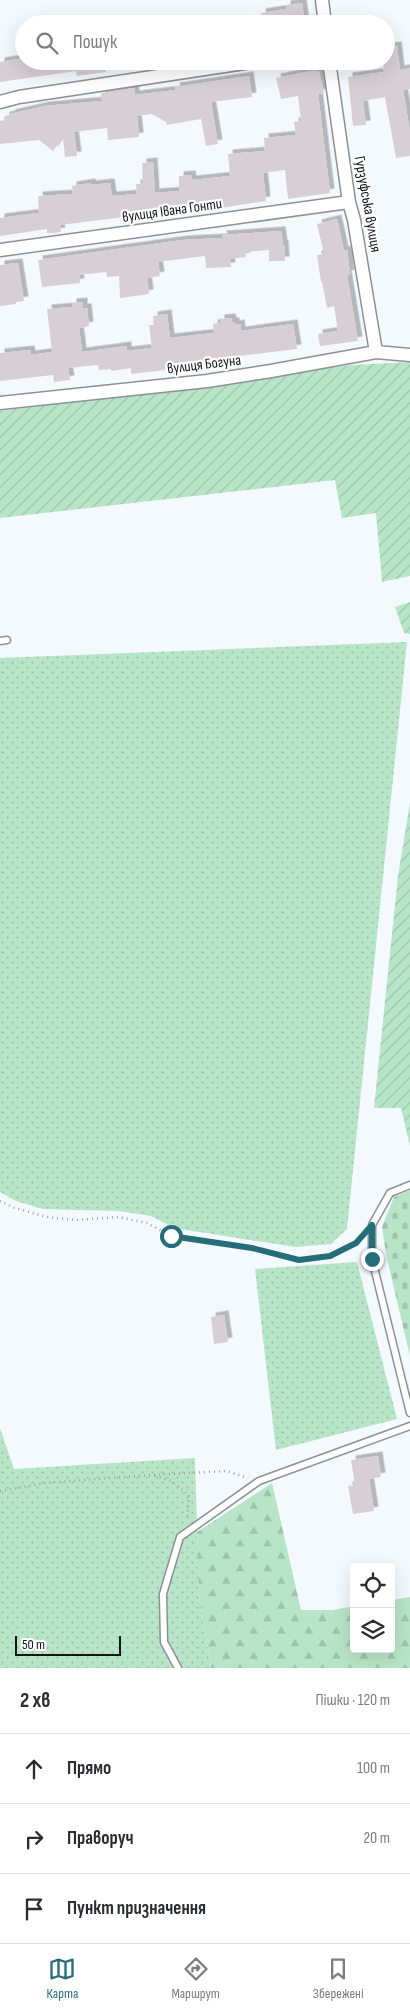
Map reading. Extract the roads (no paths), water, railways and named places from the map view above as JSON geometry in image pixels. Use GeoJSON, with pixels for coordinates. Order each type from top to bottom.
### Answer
{"type":"FeatureCollection","features":[{"type":"Feature","properties":{"kind":"street"},"geometry":{"type":"LineString","coordinates":[[322,0],[324,15]]}},
{"type":"Feature","properties":{"kind":"street"},"geometry":{"type":"LineString","coordinates":[[0,102],[19,97],[198,70]]}},
{"type":"Feature","properties":{"kind":"street","name":"Гурзуфська вулиця"},"geometry":{"type":"LineString","coordinates":[[330,70],[349,202],[354,220],[376,352]]}},
{"type":"Feature","properties":{"kind":"street","name":"вулиця Івана Гонти"},"geometry":{"type":"LineString","coordinates":[[0,250],[349,202]]}},
{"type":"Feature","properties":{"kind":"street","name":"вулиця Богуна"},"geometry":{"type":"LineString","coordinates":[[0,403],[207,381],[376,352],[410,355]]}},
{"type":"Feature","properties":{"kind":"lane"},"geometry":{"type":"LineString","coordinates":[[410,1185],[390,1193],[372,1225],[372,1259],[410,1413]]}},
{"type":"Feature","properties":{"kind":"lane"},"geometry":{"type":"LineString","coordinates":[[178,1668],[164,1642],[163,1594],[180,1537],[259,1481],[410,1426]]}}]}
